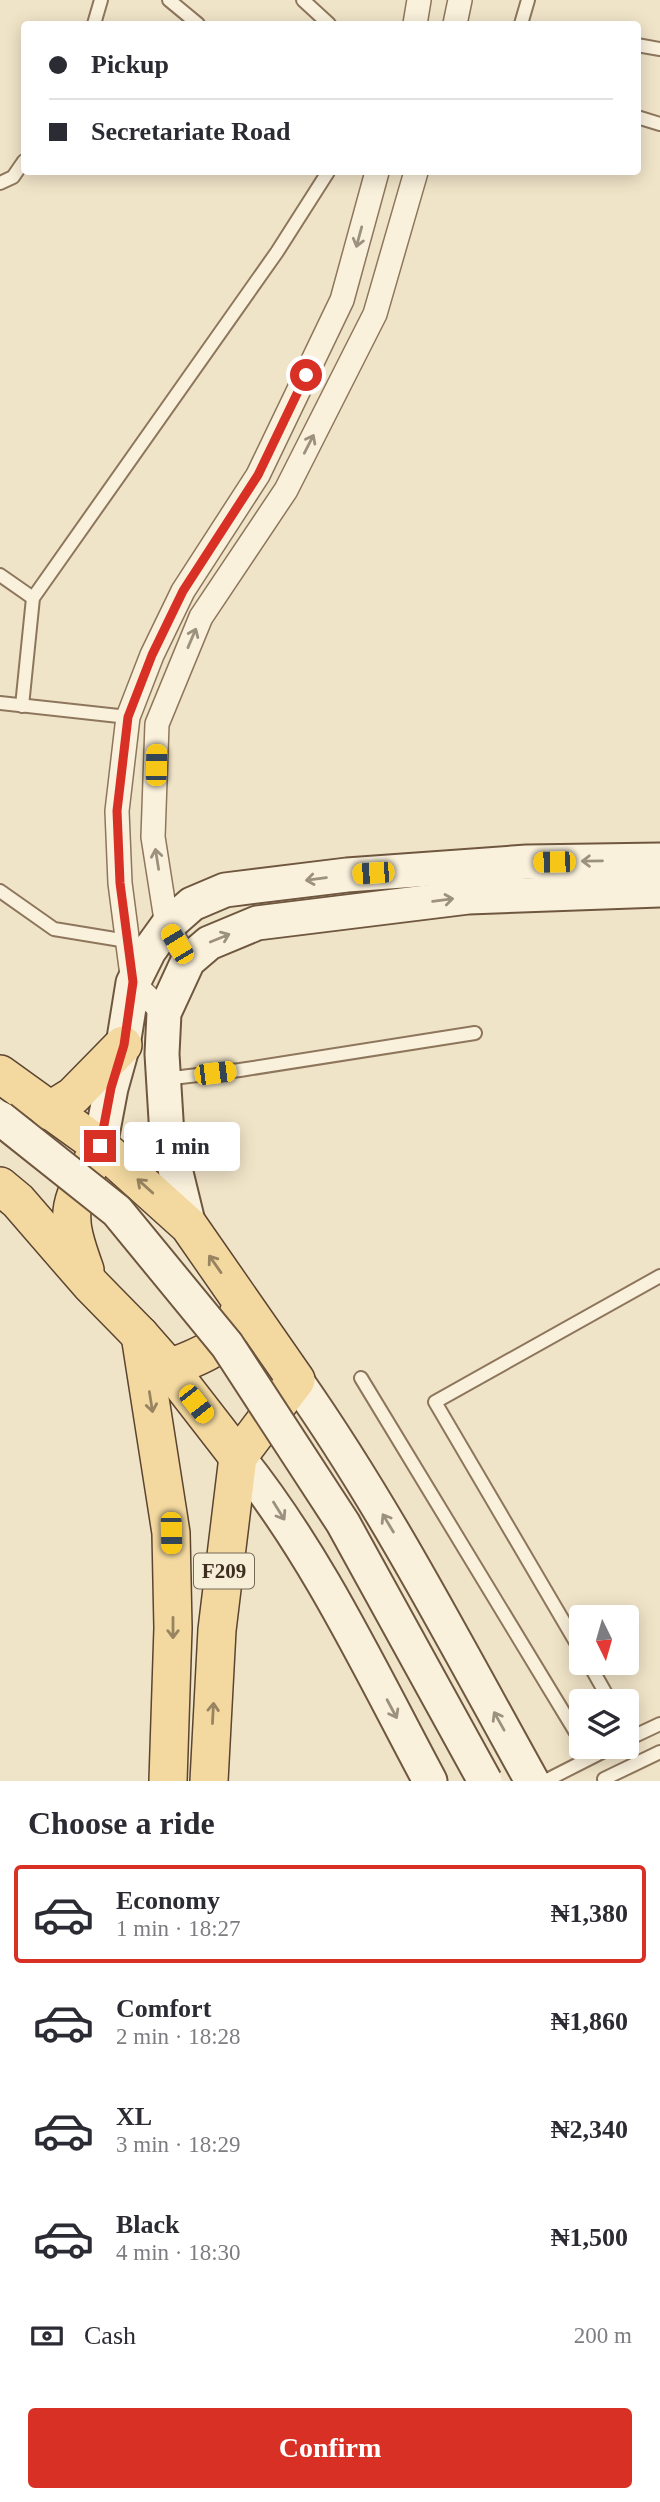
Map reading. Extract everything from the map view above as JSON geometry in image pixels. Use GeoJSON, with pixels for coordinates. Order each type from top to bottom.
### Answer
{"type":"FeatureCollection","features":[{"type":"Feature","properties":{"kind":"main road"},"geometry":{"type":"LineString","coordinates":[[90,1284],[73,1236],[70,1214],[77,1190],[100,1146],[111,1088],[124,1045],[133,982],[149,951],[167,926],[192,904],[225,890],[347,875],[513,863],[660,860]]}},
{"type":"Feature","properties":{"kind":"main road"},"geometry":{"type":"LineString","coordinates":[[189,1226],[167,1136],[162,1054],[164,1013],[188,961],[209,943],[257,923],[468,897],[660,890]]}},
{"type":"Feature","properties":{"kind":"main road"},"geometry":{"type":"LineString","coordinates":[[49,1111],[73,1096],[124,1045]]}},
{"type":"Feature","properties":{"kind":"main road"},"geometry":{"type":"LineString","coordinates":[[0,1074],[100,1146],[189,1226],[340,1443],[532,1781]]}},
{"type":"Feature","properties":{"kind":"main road"},"geometry":{"type":"LineString","coordinates":[[0,1118],[117,1211],[227,1345],[343,1523],[485,1781]]}},
{"type":"Feature","properties":{"kind":"main road"},"geometry":{"type":"LineString","coordinates":[[0,1186],[18,1201],[90,1284],[169,1368],[267,1493],[322,1579],[430,1781]]}},
{"type":"Feature","properties":{"kind":"main road"},"geometry":{"type":"LineString","coordinates":[[169,1368],[209,1353],[234,1329],[241,1300]]}},
{"type":"Feature","properties":{"kind":"main road","name":"F209"},"geometry":{"type":"LineString","coordinates":[[140,1335],[171,1533],[173,1628],[168,1781]]}},
{"type":"Feature","properties":{"kind":"main road"},"geometry":{"type":"LineString","coordinates":[[238,1457],[296,1381]]}},
{"type":"Feature","properties":{"kind":"main road","name":"F209"},"geometry":{"type":"LineString","coordinates":[[209,1781],[217,1630],[238,1457]]}},
{"type":"Feature","properties":{"kind":"street"},"geometry":{"type":"LineString","coordinates":[[416,21],[419,0]]}},
{"type":"Feature","properties":{"kind":"street"},"geometry":{"type":"LineString","coordinates":[[456,21],[460,0]]}},
{"type":"Feature","properties":{"kind":"street"},"geometry":{"type":"LineString","coordinates":[[164,1013],[133,982],[127,941],[120,883],[117,811],[128,717],[152,655],[183,591],[258,475],[342,300],[376,175]]}},
{"type":"Feature","properties":{"kind":"street"},"geometry":{"type":"LineString","coordinates":[[188,961],[167,926],[153,837],[157,724],[201,617],[286,490],[375,314],[415,175]]}},
{"type":"Feature","properties":{"kind":"street"},"geometry":{"type":"LineString","coordinates":[[128,717],[157,724]]}},
{"type":"Feature","properties":{"kind":"lane"},"geometry":{"type":"LineString","coordinates":[[95,21],[101,0]]}},
{"type":"Feature","properties":{"kind":"lane"},"geometry":{"type":"LineString","coordinates":[[169,0],[194,21]]}},
{"type":"Feature","properties":{"kind":"lane"},"geometry":{"type":"LineString","coordinates":[[303,0],[326,21]]}},
{"type":"Feature","properties":{"kind":"lane"},"geometry":{"type":"LineString","coordinates":[[526,21],[527,0]]}},
{"type":"Feature","properties":{"kind":"lane"},"geometry":{"type":"LineString","coordinates":[[641,45],[660,49]]}},
{"type":"Feature","properties":{"kind":"lane"},"geometry":{"type":"LineString","coordinates":[[641,118],[660,124]]}},
{"type":"Feature","properties":{"kind":"lane"},"geometry":{"type":"LineString","coordinates":[[0,183],[13,177],[21,165]]}},
{"type":"Feature","properties":{"kind":"lane"},"geometry":{"type":"LineString","coordinates":[[22,706],[33,598],[277,252],[326,175]]}},
{"type":"Feature","properties":{"kind":"lane"},"geometry":{"type":"LineString","coordinates":[[0,576],[33,598]]}},
{"type":"Feature","properties":{"kind":"lane"},"geometry":{"type":"LineString","coordinates":[[0,704],[128,717]]}},
{"type":"Feature","properties":{"kind":"lane"},"geometry":{"type":"LineString","coordinates":[[0,891],[54,929],[127,941]]}},
{"type":"Feature","properties":{"kind":"lane"},"geometry":{"type":"LineString","coordinates":[[163,1079],[240,1070],[475,1033]]}},
{"type":"Feature","properties":{"kind":"lane"},"geometry":{"type":"LineString","coordinates":[[569,1631],[435,1402],[660,1276]]}},
{"type":"Feature","properties":{"kind":"lane"},"geometry":{"type":"LineString","coordinates":[[362,1378],[569,1721]]}},
{"type":"Feature","properties":{"kind":"lane"},"geometry":{"type":"LineString","coordinates":[[639,1732],[660,1724]]}},
{"type":"Feature","properties":{"kind":"lane"},"geometry":{"type":"LineString","coordinates":[[592,1759],[605,1780],[660,1752]]}},
{"type":"Feature","properties":{"kind":"lane"},"geometry":{"type":"LineString","coordinates":[[545,1781],[578,1759]]}},
{"type":"Feature","properties":{"kind":"route"},"geometry":{"type":"LineString","coordinates":[[100,1146],[111,1088],[124,1045],[133,982],[120,883],[117,811],[128,717],[152,655],[183,591],[258,475],[306,375]]}}]}
